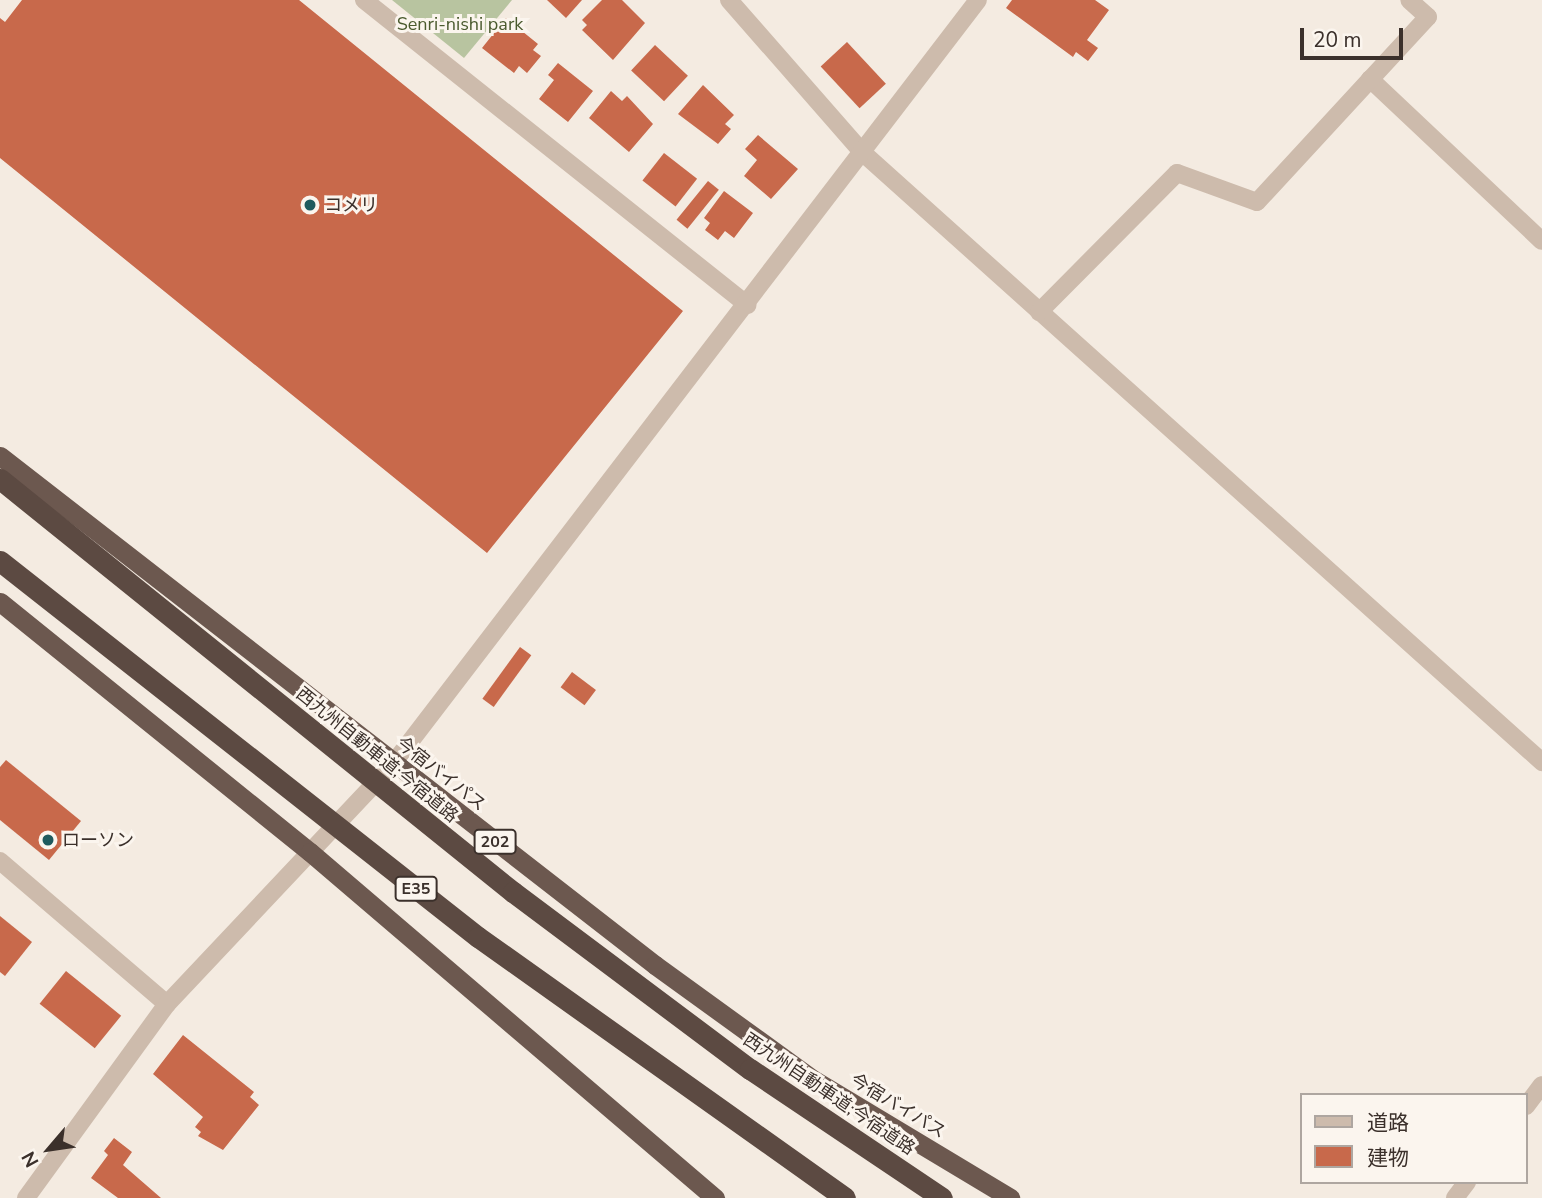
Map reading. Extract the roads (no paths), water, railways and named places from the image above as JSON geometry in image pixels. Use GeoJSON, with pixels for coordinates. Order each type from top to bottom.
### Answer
{"type":"FeatureCollection","features":[{"type":"Feature","properties":{"kind":"highway","name":"今宿バイパス"},"geometry":{"type":"LineString","coordinates":[[0,456],[655,965],[814,1080],[1010,1198]]}},
{"type":"Feature","properties":{"kind":"highway","name":"西九州自動車道;今宿道路"},"geometry":{"type":"LineString","coordinates":[[0,480],[513,892],[751,1069],[942,1198]]}},
{"type":"Feature","properties":{"kind":"highway","name":"E35"},"geometry":{"type":"LineString","coordinates":[[0,561],[478,937],[845,1198]]}},
{"type":"Feature","properties":{"kind":"highway"},"geometry":{"type":"LineString","coordinates":[[0,602],[310,852],[715,1198]]}},
{"type":"Feature","properties":{"kind":"street"},"geometry":{"type":"LineString","coordinates":[[364,0],[747,305]]}},
{"type":"Feature","properties":{"kind":"street"},"geometry":{"type":"LineString","coordinates":[[729,0],[862,152],[1542,762]]}},
{"type":"Feature","properties":{"kind":"street"},"geometry":{"type":"LineString","coordinates":[[26,1198],[167,1004],[393,764],[978,0]]}},
{"type":"Feature","properties":{"kind":"street"},"geometry":{"type":"LineString","coordinates":[[1039,312],[1177,173],[1257,202],[1428,17],[1409,0]]}},
{"type":"Feature","properties":{"kind":"street"},"geometry":{"type":"LineString","coordinates":[[1370,79],[1542,241]]}},
{"type":"Feature","properties":{"kind":"street"},"geometry":{"type":"LineString","coordinates":[[0,861],[167,1004]]}},
{"type":"Feature","properties":{"kind":"street"},"geometry":{"type":"LineString","coordinates":[[1528,1103],[1542,1085]]}},
{"type":"Feature","properties":{"kind":"place","name":"コメリ"},"geometry":{"type":"Point","coordinates":[310,205]}},
{"type":"Feature","properties":{"kind":"place","name":"ローソン"},"geometry":{"type":"Point","coordinates":[48,840]}},
{"type":"Feature","properties":{"kind":"park label","name":"Senri-nishi park"},"geometry":{"type":"Point","coordinates":[460,24]}}]}
